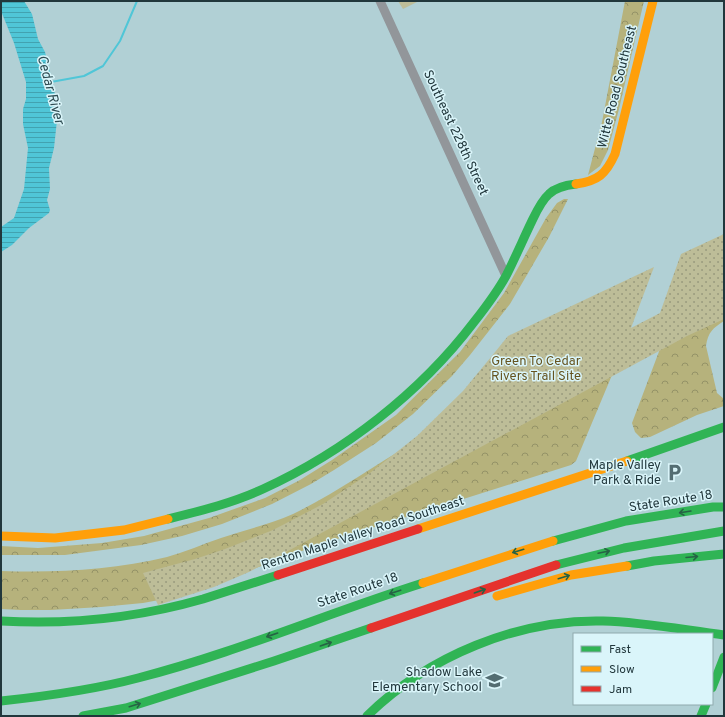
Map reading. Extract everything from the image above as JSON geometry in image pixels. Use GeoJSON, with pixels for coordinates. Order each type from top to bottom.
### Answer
{"type":"FeatureCollection","features":[{"type":"Feature","properties":{"kind":"main road","name":"Witte Road Southeast"},"geometry":{"type":"LineString","coordinates":[[1,536],[55,538],[124,530],[224,504],[264,489],[321,458],[356,435],[411,391],[441,360],[474,322],[506,276],[538,211],[548,195],[568,185],[589,182],[598,178],[610,165],[615,154],[653,1]]}},
{"type":"Feature","properties":{"kind":"main road","name":"Renton Maple Valley Road Southeast"},"geometry":{"type":"LineString","coordinates":[[1,621],[45,622],[90,620],[153,611],[202,599],[608,468],[724,427]]}},
{"type":"Feature","properties":{"kind":"main road"},"geometry":{"type":"LineString","coordinates":[[534,546],[642,511],[689,501]]}},
{"type":"Feature","properties":{"kind":"main road","name":"State Route 18"},"geometry":{"type":"LineString","coordinates":[[1,701],[20,700],[101,687],[150,674],[275,635],[361,603],[534,546],[616,523],[724,507]]}},
{"type":"Feature","properties":{"kind":"main road"},"geometry":{"type":"LineString","coordinates":[[84,716],[126,708],[274,662],[564,562],[640,545],[724,531]]}},
{"type":"Feature","properties":{"kind":"main road"},"geometry":{"type":"LineString","coordinates":[[490,598],[571,574],[654,561],[724,554]]}},
{"type":"Feature","properties":{"kind":"main road"},"geometry":{"type":"LineString","coordinates":[[404,618],[476,602]]}},
{"type":"Feature","properties":{"kind":"main road"},"geometry":{"type":"LineString","coordinates":[[367,716],[382,701],[425,672],[496,637],[530,629],[580,622],[604,621],[708,633]]}},
{"type":"Feature","properties":{"kind":"main road"},"geometry":{"type":"LineString","coordinates":[[713,634],[724,635]]}},
{"type":"Feature","properties":{"kind":"main road"},"geometry":{"type":"LineString","coordinates":[[713,685],[724,657]]}},
{"type":"Feature","properties":{"kind":"main road"},"geometry":{"type":"LineString","coordinates":[[701,716],[706,705]]}},
{"type":"Feature","properties":{"kind":"street","name":"Southeast 228th Street"},"geometry":{"type":"LineString","coordinates":[[380,1],[506,276]]}},
{"type":"Feature","properties":{"kind":"green space"},"geometry":{"type":"Polygon","coordinates":[[[398,1],[419,1],[403,9],[398,1]]]}},
{"type":"Feature","properties":{"kind":"green space"},"geometry":{"type":"Polygon","coordinates":[[[625,1],[644,1],[608,150],[600,166],[588,175],[602,122],[625,1]]]}},
{"type":"Feature","properties":{"kind":"green space"},"geometry":{"type":"Polygon","coordinates":[[[564,199],[568,199],[549,237],[510,304],[470,355],[452,376],[413,414],[376,443],[334,470],[311,484],[272,504],[222,524],[182,536],[141,545],[65,555],[1,555],[1,546],[38,548],[102,543],[144,536],[209,518],[265,498],[300,480],[332,460],[396,415],[460,352],[504,293],[546,218],[557,203],[564,199]]]}},
{"type":"Feature","properties":{"kind":"green space","name":"Green To Cedar Rivers Trail Site"},"geometry":{"type":"Polygon","coordinates":[[[724,234],[724,319],[687,336],[249,572],[214,587],[158,605],[143,573],[225,549],[273,530],[323,504],[370,473],[417,436],[463,391],[508,336],[654,267],[631,328],[660,313],[681,254],[724,234]]]}},
{"type":"Feature","properties":{"kind":"green space"},"geometry":{"type":"Polygon","coordinates":[[[724,306],[724,321],[712,331],[708,337],[706,346],[717,393],[724,399],[724,406],[697,415],[650,437],[641,438],[635,432],[632,423],[666,333],[724,306]]]}},
{"type":"Feature","properties":{"kind":"green space"},"geometry":{"type":"Polygon","coordinates":[[[620,356],[576,461],[571,465],[318,545],[216,583],[170,598],[143,603],[101,607],[51,610],[1,609],[1,571],[64,571],[126,565],[174,555],[275,521],[293,514],[324,498],[413,443],[620,356]]]}},
{"type":"Feature","properties":{"kind":"water","name":"Cedar River"},"geometry":{"type":"Polygon","coordinates":[[[1,1],[24,1],[32,14],[38,39],[45,52],[58,111],[54,148],[49,168],[50,189],[47,200],[50,210],[49,213],[29,228],[12,245],[1,252],[1,227],[14,218],[24,189],[28,148],[23,124],[23,109],[26,99],[26,82],[14,43],[1,11],[1,1]]]}},
{"type":"Feature","properties":{"kind":"waterway"},"geometry":{"type":"LineString","coordinates":[[51,82],[84,76],[103,66],[120,41],[137,1]]}},
{"type":"Feature","properties":{"kind":"traffic: fast"},"geometry":{"type":"LineString","coordinates":[[168,519],[228,503],[263,489],[323,457],[351,439],[379,418],[430,373],[453,348],[483,311],[507,274],[540,205],[546,197],[558,188],[576,184]]}},
{"type":"Feature","properties":{"kind":"traffic: fast"},"geometry":{"type":"LineString","coordinates":[[627,461],[724,427]]}},
{"type":"Feature","properties":{"kind":"traffic: fast"},"geometry":{"type":"LineString","coordinates":[[553,541],[626,521],[713,507],[724,507]]}},
{"type":"Feature","properties":{"kind":"traffic: fast"},"geometry":{"type":"LineString","coordinates":[[556,565],[624,548],[724,531]]}},
{"type":"Feature","properties":{"kind":"traffic: fast"},"geometry":{"type":"LineString","coordinates":[[627,566],[654,561],[724,554]]}},
{"type":"Feature","properties":{"kind":"traffic: fast"},"geometry":{"type":"LineString","coordinates":[[1,621],[77,621],[103,619],[153,611],[203,599],[278,575]]}},
{"type":"Feature","properties":{"kind":"traffic: fast"},"geometry":{"type":"LineString","coordinates":[[1,701],[53,695],[87,689],[174,668],[246,645],[423,583]]}},
{"type":"Feature","properties":{"kind":"traffic: fast"},"geometry":{"type":"LineString","coordinates":[[367,716],[391,695],[446,659],[476,645],[507,634],[571,622],[603,621],[709,633]]}},
{"type":"Feature","properties":{"kind":"traffic: fast"},"geometry":{"type":"LineString","coordinates":[[83,716],[126,708],[274,661],[371,628]]}},
{"type":"Feature","properties":{"kind":"traffic: fast"},"geometry":{"type":"LineString","coordinates":[[713,634],[724,635]]}},
{"type":"Feature","properties":{"kind":"traffic: fast"},"geometry":{"type":"LineString","coordinates":[[713,685],[724,657]]}},
{"type":"Feature","properties":{"kind":"traffic: fast"},"geometry":{"type":"LineString","coordinates":[[701,716],[706,705]]}},
{"type":"Feature","properties":{"kind":"traffic: slow"},"geometry":{"type":"LineString","coordinates":[[576,184],[590,181],[600,175],[608,167],[615,154],[653,1]]}},
{"type":"Feature","properties":{"kind":"traffic: slow"},"geometry":{"type":"LineString","coordinates":[[418,529],[627,461]]}},
{"type":"Feature","properties":{"kind":"traffic: slow"},"geometry":{"type":"LineString","coordinates":[[1,536],[55,538],[124,530],[168,519]]}},
{"type":"Feature","properties":{"kind":"traffic: slow"},"geometry":{"type":"LineString","coordinates":[[423,583],[553,541]]}},
{"type":"Feature","properties":{"kind":"traffic: slow"},"geometry":{"type":"LineString","coordinates":[[497,596],[571,575],[627,566]]}},
{"type":"Feature","properties":{"kind":"traffic: jam"},"geometry":{"type":"LineString","coordinates":[[278,575],[418,529]]}},
{"type":"Feature","properties":{"kind":"traffic: jam"},"geometry":{"type":"LineString","coordinates":[[371,628],[556,565]]}},
{"type":"Feature","properties":{"kind":"place","name":"Maple Valley Park & Ride"},"geometry":{"type":"Point","coordinates":[674,473]}},
{"type":"Feature","properties":{"kind":"place","name":"Shadow Lake Elementary School"},"geometry":{"type":"Point","coordinates":[495,680]}}]}
